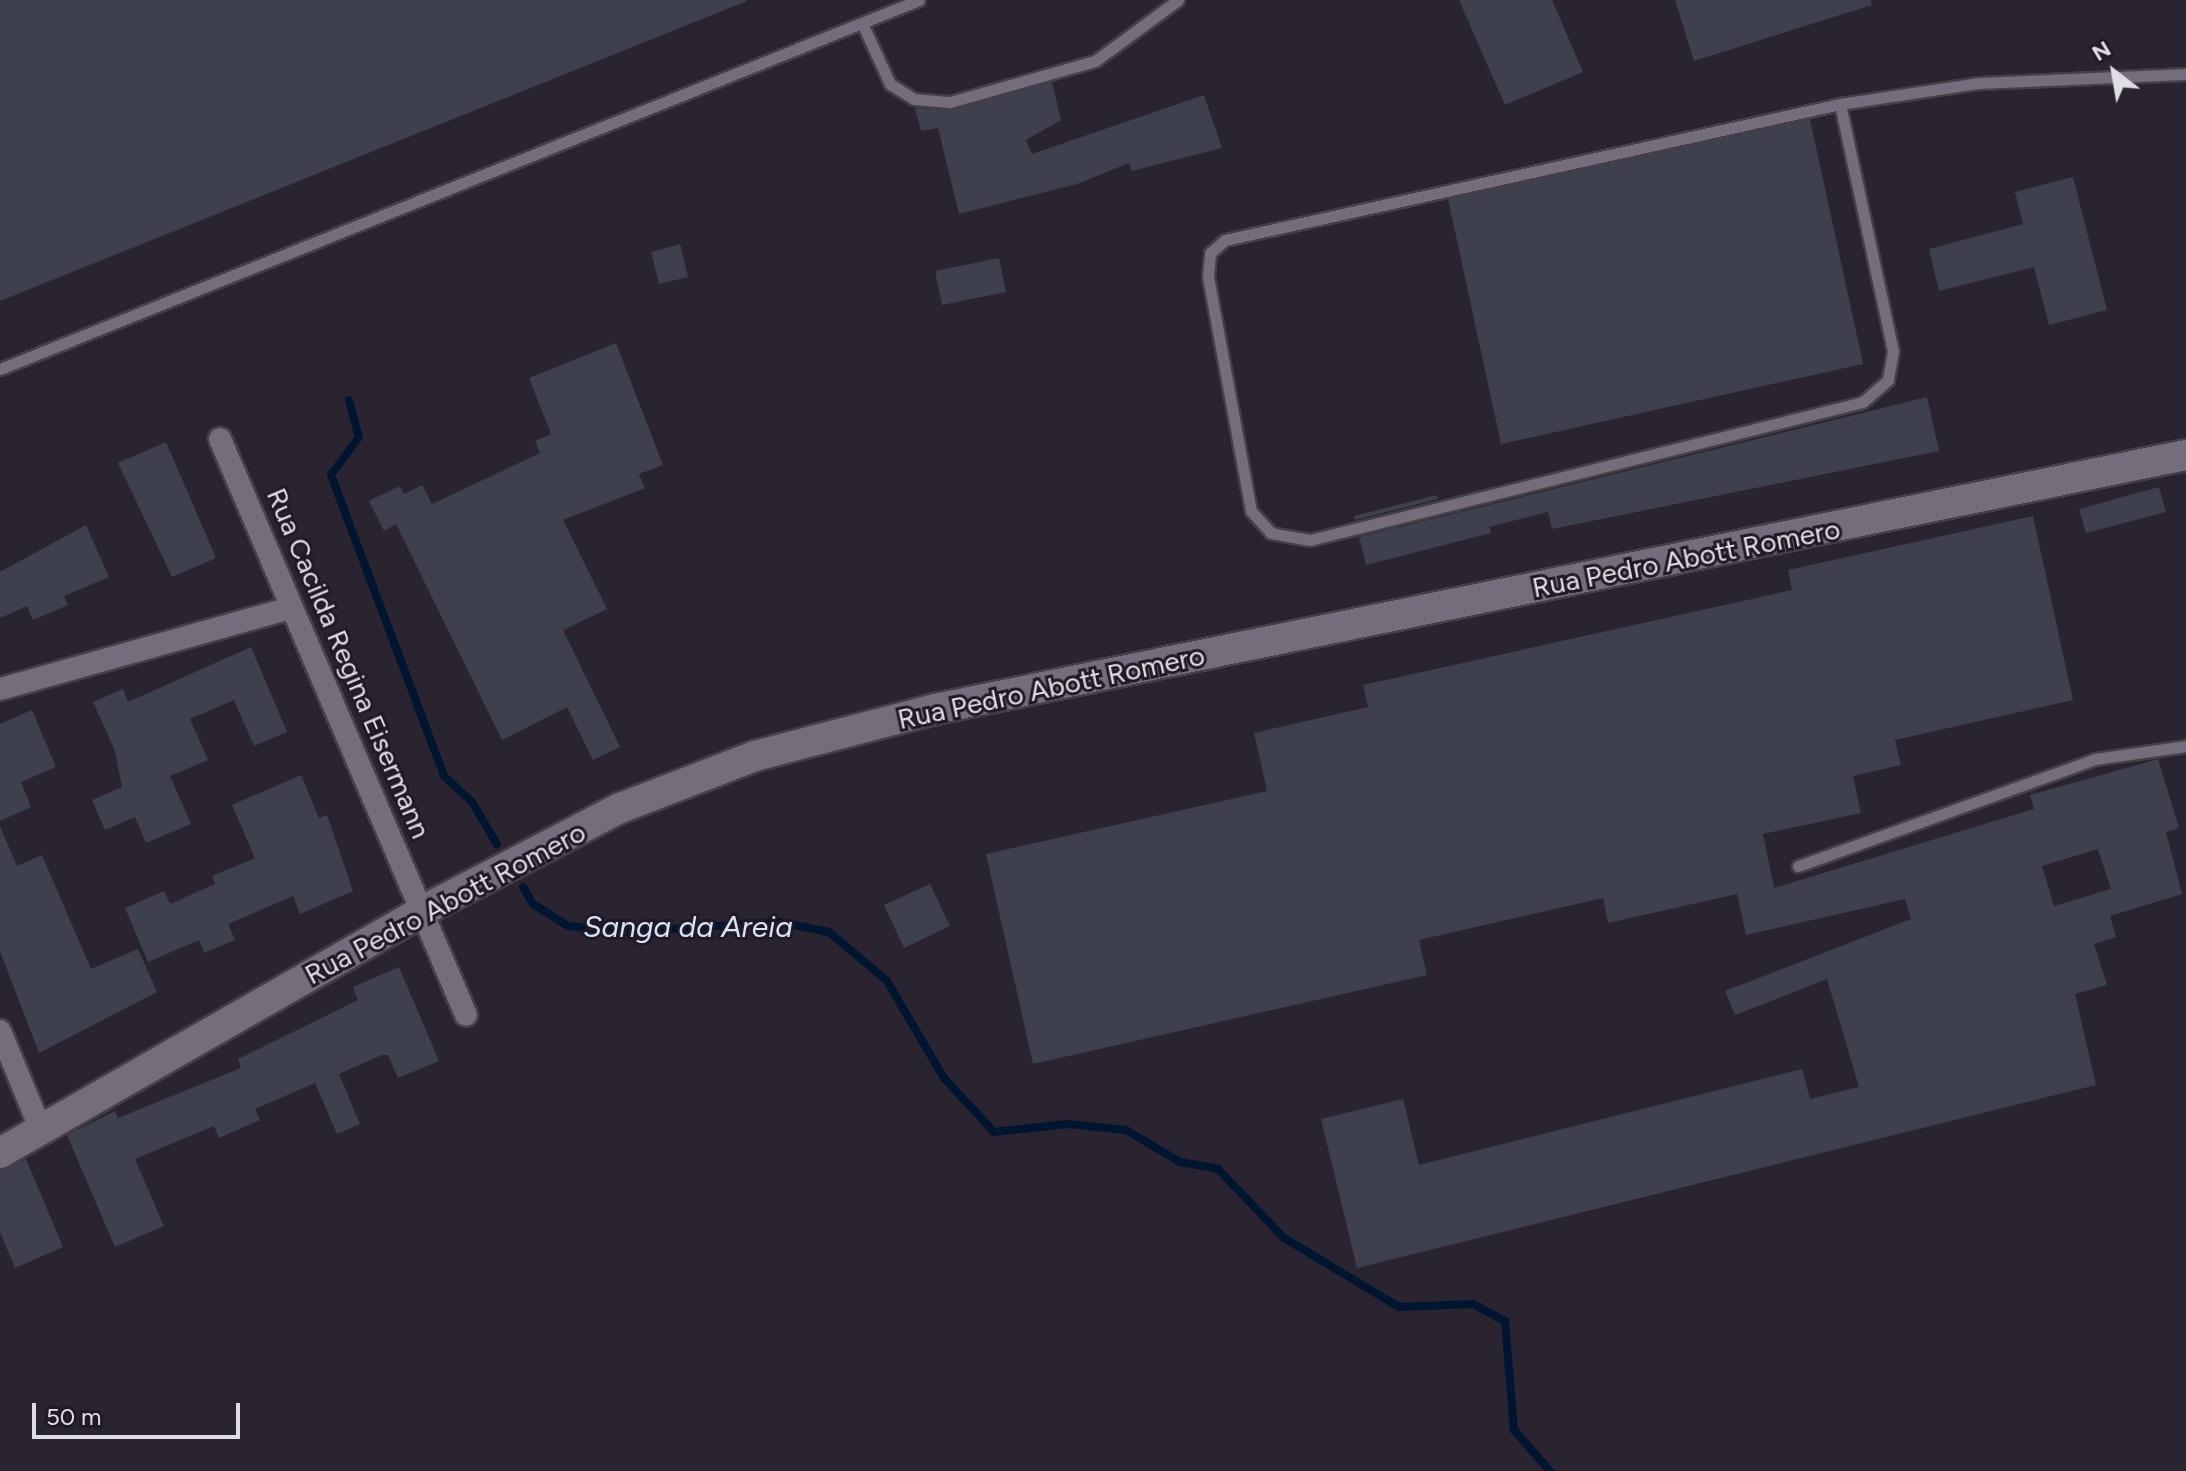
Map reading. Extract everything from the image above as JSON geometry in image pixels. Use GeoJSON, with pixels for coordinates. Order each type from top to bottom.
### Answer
{"type":"FeatureCollection","features":[{"type":"Feature","properties":{"kind":"street","name":"Rua Cacilda Regina Eisermann"},"geometry":{"type":"LineString","coordinates":[[220,439],[424,910],[466,1015]]}},
{"type":"Feature","properties":{"kind":"street","name":"Rua Pedro Abott Romero"},"geometry":{"type":"LineString","coordinates":[[0,1153],[424,910],[620,808],[755,756],[935,709],[2186,455]]}},
{"type":"Feature","properties":{"kind":"street"},"geometry":{"type":"LineString","coordinates":[[0,689],[291,608]]}},
{"type":"Feature","properties":{"kind":"street"},"geometry":{"type":"LineString","coordinates":[[0,1031],[41,1130]]}},
{"type":"Feature","properties":{"kind":"lane"},"geometry":{"type":"LineString","coordinates":[[0,369],[919,0]]}},
{"type":"Feature","properties":{"kind":"lane"},"geometry":{"type":"LineString","coordinates":[[862,23],[890,84],[914,99],[950,102],[1095,61],[1178,0]]}},
{"type":"Feature","properties":{"kind":"lane"},"geometry":{"type":"LineString","coordinates":[[1840,104],[1893,351],[1888,380],[1863,402],[1310,540],[1271,533],[1251,511],[1208,277],[1210,253],[1225,240],[1840,104],[1979,83],[2186,74]]}},
{"type":"Feature","properties":{"kind":"lane"},"geometry":{"type":"LineString","coordinates":[[1798,866],[2095,759],[2186,746]]}},
{"type":"Feature","properties":{"kind":"building"},"geometry":{"type":"Polygon","coordinates":[[[0,0],[747,0],[747,1],[0,301],[0,0]]]}},
{"type":"Feature","properties":{"kind":"building"},"geometry":{"type":"Polygon","coordinates":[[[1459,0],[1552,0],[1583,72],[1505,105],[1459,0]]]}},
{"type":"Feature","properties":{"kind":"building"},"geometry":{"type":"Polygon","coordinates":[[[1675,0],[1871,0],[1872,5],[1694,61],[1675,0]]]}},
{"type":"Feature","properties":{"kind":"building"},"geometry":{"type":"Polygon","coordinates":[[[1052,82],[1061,120],[1026,140],[1032,154],[1204,95],[1222,148],[1132,171],[1129,163],[1077,184],[959,214],[938,128],[921,131],[915,108],[952,110],[1052,82]]]}},
{"type":"Feature","properties":{"kind":"building"},"geometry":{"type":"Polygon","coordinates":[[[1810,119],[1863,364],[1501,444],[1448,199],[1810,119]]]}},
{"type":"Feature","properties":{"kind":"building"},"geometry":{"type":"Polygon","coordinates":[[[2073,177],[2107,310],[2049,325],[2034,267],[1939,291],[1929,249],[2023,224],[2015,192],[2073,177]]]}},
{"type":"Feature","properties":{"kind":"building"},"geometry":{"type":"Polygon","coordinates":[[[680,244],[688,277],[659,284],[651,252],[680,244]]]}},
{"type":"Feature","properties":{"kind":"building"},"geometry":{"type":"Polygon","coordinates":[[[999,258],[1006,292],[942,305],[935,271],[999,258]]]}},
{"type":"Feature","properties":{"kind":"building"},"geometry":{"type":"Polygon","coordinates":[[[616,343],[663,465],[639,474],[645,488],[563,520],[607,609],[563,630],[620,747],[593,760],[567,707],[502,740],[396,524],[384,531],[369,501],[400,486],[404,494],[422,485],[432,504],[540,453],[535,441],[551,434],[529,378],[616,343]]]}},
{"type":"Feature","properties":{"kind":"building"},"geometry":{"type":"Polygon","coordinates":[[[1927,397],[1939,451],[1552,529],[1548,512],[1489,527],[1491,533],[1366,565],[1359,537],[1927,397]]]}},
{"type":"Feature","properties":{"kind":"building"},"geometry":{"type":"Polygon","coordinates":[[[166,442],[216,558],[172,577],[118,463],[166,442]]]}},
{"type":"Feature","properties":{"kind":"building"},"geometry":{"type":"Polygon","coordinates":[[[2159,487],[2166,512],[2086,533],[2079,509],[2159,487]]]}},
{"type":"Feature","properties":{"kind":"building"},"geometry":{"type":"Polygon","coordinates":[[[1437,495],[1438,499],[1355,520],[1354,516],[1437,495]]]}},
{"type":"Feature","properties":{"kind":"building"},"geometry":{"type":"Polygon","coordinates":[[[2033,516],[2073,700],[1895,740],[1901,765],[1853,776],[1861,813],[1763,834],[1774,888],[2034,809],[2030,795],[2158,759],[2179,828],[2166,832],[2182,894],[2110,916],[2116,937],[2094,944],[2107,985],[2075,994],[2096,1085],[1357,1268],[1321,1119],[1403,1099],[1419,1165],[1802,1069],[1810,1099],[1859,1087],[1827,979],[1735,1015],[1725,991],[1911,919],[1905,899],[1746,935],[1737,894],[1608,923],[1603,898],[1419,940],[1427,975],[1033,1064],[986,854],[1267,791],[1254,733],[1368,707],[1363,685],[1792,590],[1788,570],[2033,516]],[[2098,849],[2042,866],[2054,906],[2111,889],[2098,849]]]}},
{"type":"Feature","properties":{"kind":"building"},"geometry":{"type":"Polygon","coordinates":[[[86,525],[109,577],[64,596],[68,605],[33,620],[27,606],[0,618],[0,572],[86,525]]]}},
{"type":"Feature","properties":{"kind":"building"},"geometry":{"type":"Polygon","coordinates":[[[251,647],[287,732],[254,746],[234,700],[190,719],[208,760],[170,776],[191,824],[146,843],[135,817],[105,830],[92,800],[122,787],[115,751],[93,702],[123,689],[128,702],[251,647]]]}},
{"type":"Feature","properties":{"kind":"building"},"geometry":{"type":"Polygon","coordinates":[[[32,710],[56,767],[21,782],[31,807],[0,821],[0,724],[32,710]]]}},
{"type":"Feature","properties":{"kind":"building"},"geometry":{"type":"Polygon","coordinates":[[[301,775],[319,818],[327,815],[353,891],[300,914],[293,896],[228,924],[235,940],[204,953],[199,940],[148,962],[125,908],[164,891],[170,904],[215,884],[212,876],[255,858],[232,805],[301,775]]]}},
{"type":"Feature","properties":{"kind":"building"},"geometry":{"type":"Polygon","coordinates":[[[0,826],[17,866],[42,855],[91,969],[138,949],[157,992],[39,1053],[0,951],[0,826]]]}},
{"type":"Feature","properties":{"kind":"building"},"geometry":{"type":"Polygon","coordinates":[[[930,884],[950,926],[904,948],[884,905],[930,884]]]}},
{"type":"Feature","properties":{"kind":"building"},"geometry":{"type":"Polygon","coordinates":[[[399,967],[439,1061],[398,1078],[388,1055],[382,1055],[339,1074],[360,1124],[337,1134],[315,1083],[255,1109],[260,1120],[219,1138],[214,1126],[135,1159],[164,1226],[115,1247],[67,1135],[115,1111],[118,1118],[241,1068],[238,1059],[358,1000],[353,987],[399,967]]]}},
{"type":"Feature","properties":{"kind":"building"},"geometry":{"type":"Polygon","coordinates":[[[26,1159],[63,1247],[15,1268],[0,1232],[0,1171],[26,1159]]]}},
{"type":"Feature","properties":{"kind":"waterway","name":"Sanga da Areia"},"geometry":{"type":"LineString","coordinates":[[349,400],[359,437],[331,475],[444,776],[472,802],[497,844]]}},
{"type":"Feature","properties":{"kind":"waterway","name":"Sanga da Areia"},"geometry":{"type":"LineString","coordinates":[[523,887],[533,904],[568,926],[630,932],[778,922],[829,932],[887,981],[944,1078],[994,1132],[1068,1124],[1126,1130],[1180,1162],[1218,1169],[1284,1238],[1399,1307],[1473,1304],[1505,1321],[1514,1430],[1550,1471]]}}]}
